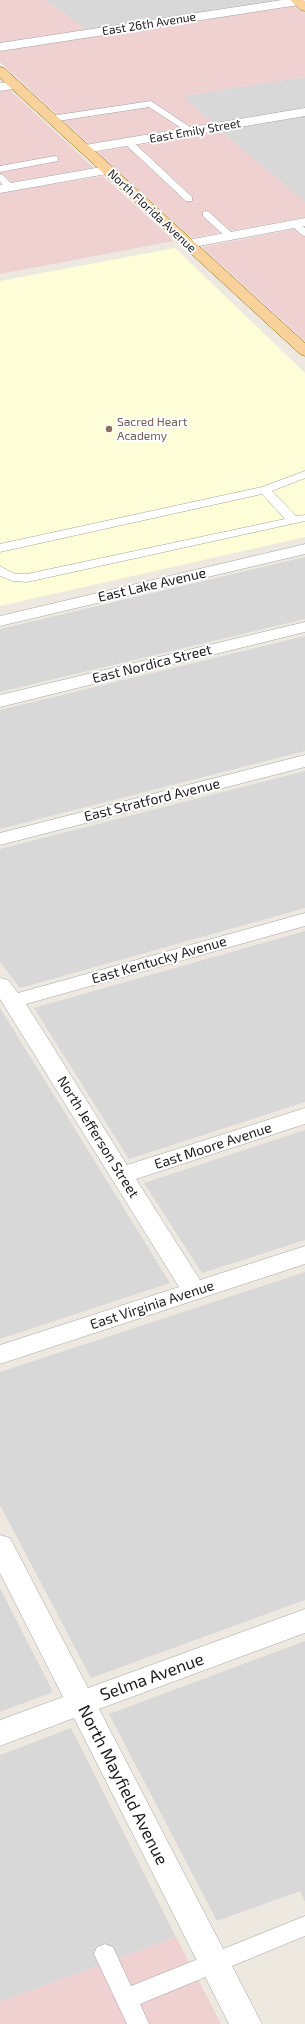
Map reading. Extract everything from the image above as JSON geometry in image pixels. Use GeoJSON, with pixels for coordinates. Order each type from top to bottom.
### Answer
{"type":"FeatureCollection","features":[{"type":"Feature","properties":{"kind":"main road","name":"North Florida Avenue"},"geometry":{"type":"LineString","coordinates":[[0,71],[305,351]]}},
{"type":"Feature","properties":{"kind":"street","name":"East 26th Avenue"},"geometry":{"type":"LineString","coordinates":[[0,47],[301,2]]}},
{"type":"Feature","properties":{"kind":"street"},"geometry":{"type":"LineString","coordinates":[[0,87],[14,85]]}},
{"type":"Feature","properties":{"kind":"street","name":"East Emily Street"},"geometry":{"type":"LineString","coordinates":[[85,149],[305,112]]}},
{"type":"Feature","properties":{"kind":"street"},"geometry":{"type":"LineString","coordinates":[[5,188],[107,170]]}},
{"type":"Feature","properties":{"kind":"street"},"geometry":{"type":"LineString","coordinates":[[188,244],[230,236],[302,226]]}},
{"type":"Feature","properties":{"kind":"street","name":"East Lake Avenue"},"geometry":{"type":"LineString","coordinates":[[0,621],[305,549]]}},
{"type":"Feature","properties":{"kind":"street","name":"East Nordica Street"},"geometry":{"type":"LineString","coordinates":[[0,701],[305,627]]}},
{"type":"Feature","properties":{"kind":"street","name":"East Stratford Avenue"},"geometry":{"type":"LineString","coordinates":[[0,839],[305,761]]}},
{"type":"Feature","properties":{"kind":"street","name":"East Kentucky Avenue"},"geometry":{"type":"LineString","coordinates":[[7,993],[305,919]]}},
{"type":"Feature","properties":{"kind":"street","name":"North Jefferson Street"},"geometry":{"type":"LineString","coordinates":[[7,993],[194,1291]]}},
{"type":"Feature","properties":{"kind":"street","name":"East Moore Avenue"},"geometry":{"type":"LineString","coordinates":[[121,1175],[305,1116]]}},
{"type":"Feature","properties":{"kind":"street","name":"East Virginia Avenue"},"geometry":{"type":"LineString","coordinates":[[0,1355],[305,1256]]}},
{"type":"Feature","properties":{"kind":"street","name":"North Mayfield Avenue"},"geometry":{"type":"LineString","coordinates":[[0,1546],[246,2024]]}},
{"type":"Feature","properties":{"kind":"street","name":"Selma Avenue"},"geometry":{"type":"LineString","coordinates":[[0,1733],[305,1621]]}},
{"type":"Feature","properties":{"kind":"lane"},"geometry":{"type":"LineString","coordinates":[[52,119],[151,104],[192,131]]}},
{"type":"Feature","properties":{"kind":"lane"},"geometry":{"type":"LineString","coordinates":[[128,142],[189,199]]}},
{"type":"Feature","properties":{"kind":"lane"},"geometry":{"type":"LineString","coordinates":[[0,168],[55,159]]}},
{"type":"Feature","properties":{"kind":"lane"},"geometry":{"type":"LineString","coordinates":[[0,177],[5,188]]}},
{"type":"Feature","properties":{"kind":"lane"},"geometry":{"type":"LineString","coordinates":[[206,214],[230,236]]}},
{"type":"Feature","properties":{"kind":"lane"},"geometry":{"type":"LineString","coordinates":[[0,548],[265,490],[300,476],[305,488]]}},
{"type":"Feature","properties":{"kind":"lane"},"geometry":{"type":"LineString","coordinates":[[265,490],[299,520]]}},
{"type":"Feature","properties":{"kind":"lane"},"geometry":{"type":"LineString","coordinates":[[0,570],[3,573],[13,577],[26,578],[299,520]]}},
{"type":"Feature","properties":{"kind":"lane"},"geometry":{"type":"LineString","coordinates":[[126,1999],[215,1964],[305,1926]]}},
{"type":"Feature","properties":{"kind":"lane"},"geometry":{"type":"LineString","coordinates":[[105,1954],[138,2024]]}},
{"type":"Feature","properties":{"kind":"shaded area"},"geometry":{"type":"Polygon","coordinates":[[[0,0],[46,0],[87,30],[0,44],[0,0]]]}},
{"type":"Feature","properties":{"kind":"shaded area"},"geometry":{"type":"Polygon","coordinates":[[[46,0],[284,0],[87,30],[46,0]]]}},
{"type":"Feature","properties":{"kind":"shaded area"},"geometry":{"type":"Polygon","coordinates":[[[294,6],[305,13],[305,77],[183,96],[213,123],[89,144],[0,62],[0,51],[294,6]]]}},
{"type":"Feature","properties":{"kind":"shaded area"},"geometry":{"type":"Polygon","coordinates":[[[305,77],[305,108],[213,123],[182,96],[305,77]]]}},
{"type":"Feature","properties":{"kind":"shaded area"},"geometry":{"type":"Polygon","coordinates":[[[10,90],[94,168],[0,184],[0,91],[10,90]]]}},
{"type":"Feature","properties":{"kind":"shaded area"},"geometry":{"type":"Polygon","coordinates":[[[305,116],[305,202],[221,131],[305,116]]]}},
{"type":"Feature","properties":{"kind":"shaded area"},"geometry":{"type":"Polygon","coordinates":[[[221,131],[305,202],[305,217],[192,238],[97,152],[221,131]]]}},
{"type":"Feature","properties":{"kind":"shaded area"},"geometry":{"type":"Polygon","coordinates":[[[103,176],[174,241],[0,274],[0,193],[103,176]]]}},
{"type":"Feature","properties":{"kind":"shaded area"},"geometry":{"type":"Polygon","coordinates":[[[305,227],[305,341],[202,247],[305,227]]]}},
{"type":"Feature","properties":{"kind":"shaded area"},"geometry":{"type":"Polygon","coordinates":[[[175,248],[305,373],[305,537],[0,606],[0,281],[175,248]]]}},
{"type":"Feature","properties":{"kind":"shaded area"},"geometry":{"type":"Polygon","coordinates":[[[305,557],[305,619],[0,692],[0,629],[305,557]]]}},
{"type":"Feature","properties":{"kind":"shaded area"},"geometry":{"type":"Polygon","coordinates":[[[305,636],[305,751],[0,829],[0,710],[305,636]]]}},
{"type":"Feature","properties":{"kind":"shaded area"},"geometry":{"type":"Polygon","coordinates":[[[305,771],[305,908],[20,988],[0,962],[0,849],[305,771]]]}},
{"type":"Feature","properties":{"kind":"shaded area"},"geometry":{"type":"Polygon","coordinates":[[[305,931],[305,1102],[129,1159],[34,1008],[305,931]]]}},
{"type":"Feature","properties":{"kind":"shaded area"},"geometry":{"type":"Polygon","coordinates":[[[0,1008],[170,1283],[0,1339],[0,1008]]]}},
{"type":"Feature","properties":{"kind":"shaded area"},"geometry":{"type":"Polygon","coordinates":[[[305,1130],[305,1240],[202,1273],[144,1183],[305,1130]]]}},
{"type":"Feature","properties":{"kind":"shaded area"},"geometry":{"type":"Polygon","coordinates":[[[305,1272],[305,1600],[91,1678],[0,1505],[0,1372],[305,1272]]]}},
{"type":"Feature","properties":{"kind":"shaded area"},"geometry":{"type":"Polygon","coordinates":[[[0,1588],[53,1692],[0,1712],[0,1588]]]}},
{"type":"Feature","properties":{"kind":"shaded area"},"geometry":{"type":"Polygon","coordinates":[[[305,1641],[305,1902],[300,1891],[217,1921],[109,1714],[305,1641]]]}},
{"type":"Feature","properties":{"kind":"shaded area"},"geometry":{"type":"Polygon","coordinates":[[[71,1728],[176,1937],[0,2002],[0,1755],[71,1728]]]}},
{"type":"Feature","properties":{"kind":"shaded area"},"geometry":{"type":"Polygon","coordinates":[[[176,1937],[221,2024],[0,2024],[0,2002],[176,1937]]]}},
{"type":"Feature","properties":{"kind":"place","name":"Sacred Heart Academy"},"geometry":{"type":"Point","coordinates":[109,429]}}]}
